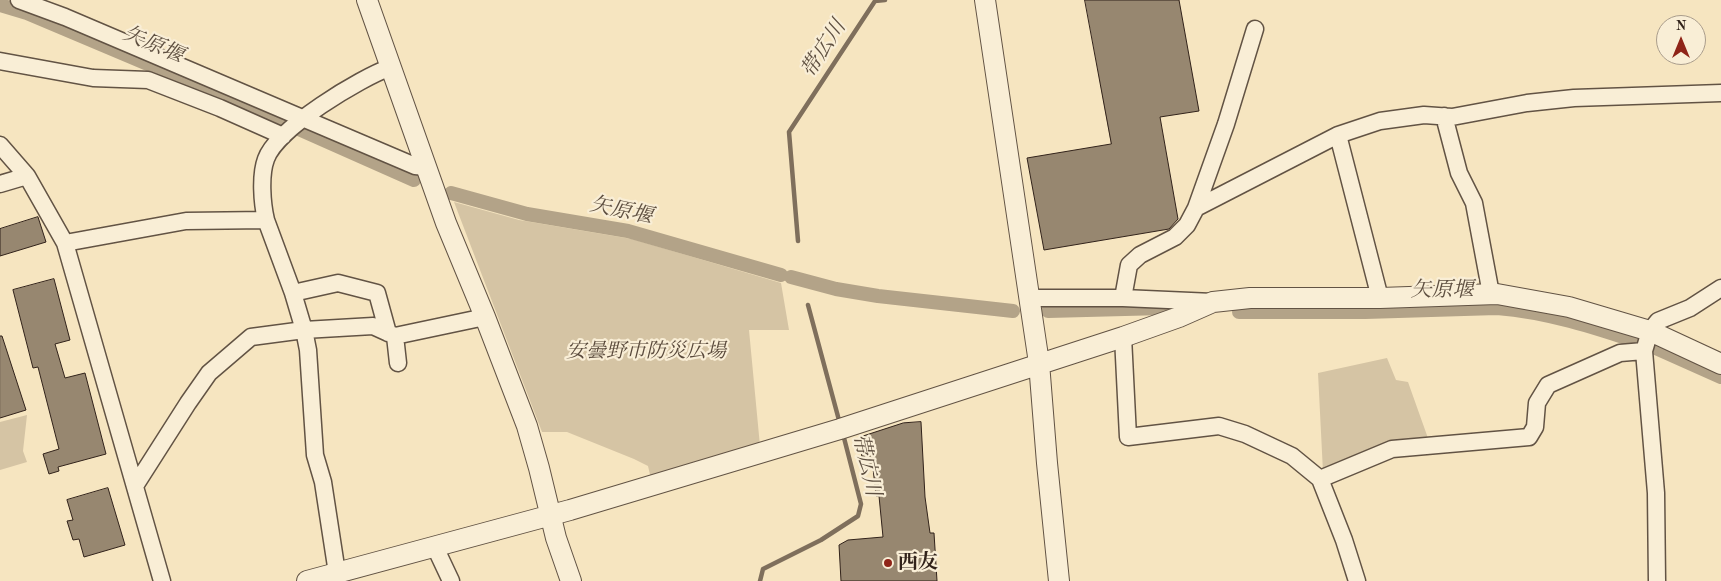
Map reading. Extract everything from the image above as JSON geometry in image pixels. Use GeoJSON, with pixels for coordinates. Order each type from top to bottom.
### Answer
{"type":"FeatureCollection","features":[{"type":"Feature","properties":{"kind":"street"},"geometry":{"type":"LineString","coordinates":[[19,0],[65,17],[415,166],[426,168]]}},
{"type":"Feature","properties":{"kind":"street"},"geometry":{"type":"LineString","coordinates":[[368,0],[446,223],[486,317],[526,426],[539,468],[556,538],[571,581]]}},
{"type":"Feature","properties":{"kind":"street"},"geometry":{"type":"LineString","coordinates":[[985,0],[1039,363],[1059,581]]}},
{"type":"Feature","properties":{"kind":"street"},"geometry":{"type":"LineString","coordinates":[[1123,298],[1130,266],[1140,255],[1174,237],[1187,225],[1196,208],[1226,124],[1255,29]]}},
{"type":"Feature","properties":{"kind":"street"},"geometry":{"type":"LineString","coordinates":[[0,61],[93,78],[148,80],[220,108],[283,136]]}},
{"type":"Feature","properties":{"kind":"street"},"geometry":{"type":"LineString","coordinates":[[337,573],[323,482],[315,455],[308,350],[293,293],[263,209],[263,171],[265,159],[270,150],[283,136],[305,118],[338,95],[391,67]]}},
{"type":"Feature","properties":{"kind":"street"},"geometry":{"type":"LineString","coordinates":[[1196,208],[1338,135],[1380,121],[1424,115],[1452,117],[1527,103],[1574,98],[1721,93]]}},
{"type":"Feature","properties":{"kind":"street"},"geometry":{"type":"LineString","coordinates":[[1444,116],[1459,173],[1474,203],[1490,294]]}},
{"type":"Feature","properties":{"kind":"street"},"geometry":{"type":"LineString","coordinates":[[1338,135],[1380,298]]}},
{"type":"Feature","properties":{"kind":"street"},"geometry":{"type":"LineString","coordinates":[[0,145],[27,176],[65,243],[162,581]]}},
{"type":"Feature","properties":{"kind":"street"},"geometry":{"type":"LineString","coordinates":[[0,184],[27,176]]}},
{"type":"Feature","properties":{"kind":"street"},"geometry":{"type":"LineString","coordinates":[[65,243],[186,221],[266,220]]}},
{"type":"Feature","properties":{"kind":"street"},"geometry":{"type":"LineString","coordinates":[[293,293],[338,283],[377,294],[392,334],[398,363]]}},
{"type":"Feature","properties":{"kind":"street"},"geometry":{"type":"LineString","coordinates":[[1656,581],[1656,493],[1644,350],[1650,331],[1658,321],[1690,308],[1721,288]]}},
{"type":"Feature","properties":{"kind":"street"},"geometry":{"type":"LineString","coordinates":[[1029,298],[1123,298],[1213,302],[1250,298],[1380,298],[1490,294],[1570,307],[1650,331],[1721,364]]}},
{"type":"Feature","properties":{"kind":"street"},"geometry":{"type":"LineString","coordinates":[[308,581],[551,515],[840,429],[1123,337],[1179,317],[1213,302]]}},
{"type":"Feature","properties":{"kind":"street"},"geometry":{"type":"LineString","coordinates":[[135,486],[209,373],[251,337],[304,330],[373,326],[392,334],[486,317]]}},
{"type":"Feature","properties":{"kind":"street"},"geometry":{"type":"LineString","coordinates":[[1123,337],[1128,437],[1220,426],[1245,434],[1292,456],[1320,479],[1344,540],[1357,581]]}},
{"type":"Feature","properties":{"kind":"street"},"geometry":{"type":"LineString","coordinates":[[1320,479],[1392,449],[1529,437],[1535,427],[1537,404],[1548,385],[1620,354],[1644,350]]}},
{"type":"Feature","properties":{"kind":"street"},"geometry":{"type":"LineString","coordinates":[[436,547],[451,581]]}},
{"type":"Feature","properties":{"kind":"green space","name":"安曇野市防災広場"},"geometry":{"type":"Polygon","coordinates":[[[454,202],[519,220],[632,239],[781,283],[789,330],[749,330],[760,446],[651,479],[648,466],[634,459],[567,432],[542,432],[454,202]]]}},
{"type":"Feature","properties":{"kind":"green space"},"geometry":{"type":"Polygon","coordinates":[[[1387,358],[1396,380],[1408,382],[1429,441],[1323,472],[1318,373],[1387,358]]]}},
{"type":"Feature","properties":{"kind":"green space"},"geometry":{"type":"Polygon","coordinates":[[[27,415],[23,451],[27,462],[0,470],[0,422],[27,415]]]}},
{"type":"Feature","properties":{"kind":"building"},"geometry":{"type":"Polygon","coordinates":[[[1085,0],[1179,0],[1199,111],[1160,117],[1178,219],[1169,229],[1044,250],[1027,158],[1111,144],[1085,0]]]}},
{"type":"Feature","properties":{"kind":"building"},"geometry":{"type":"Polygon","coordinates":[[[38,217],[46,242],[0,256],[0,229],[38,217]]]}},
{"type":"Feature","properties":{"kind":"building"},"geometry":{"type":"Polygon","coordinates":[[[54,279],[70,340],[55,344],[65,378],[85,373],[106,454],[58,467],[59,471],[49,474],[43,454],[59,449],[38,367],[33,368],[13,290],[54,279]]]}},
{"type":"Feature","properties":{"kind":"building"},"geometry":{"type":"Polygon","coordinates":[[[0,336],[2,336],[26,410],[0,418],[0,336]]]}},
{"type":"Feature","properties":{"kind":"building"},"geometry":{"type":"Polygon","coordinates":[[[921,422],[925,497],[930,533],[934,533],[937,581],[841,581],[839,545],[848,540],[883,537],[879,496],[876,496],[873,468],[863,469],[860,437],[903,423],[921,422]]]}},
{"type":"Feature","properties":{"kind":"building"},"geometry":{"type":"Polygon","coordinates":[[[108,488],[125,545],[84,557],[79,539],[73,540],[67,521],[73,520],[67,500],[108,488]]]}},
{"type":"Feature","properties":{"kind":"waterway","name":"帯広川"},"geometry":{"type":"LineString","coordinates":[[798,241],[789,132],[875,1],[885,0]]}},
{"type":"Feature","properties":{"kind":"waterway","name":"矢原堰"},"geometry":{"type":"LineString","coordinates":[[0,5],[27,13],[290,124]]}},
{"type":"Feature","properties":{"kind":"waterway","name":"矢原堰"},"geometry":{"type":"LineString","coordinates":[[299,129],[414,180]]}},
{"type":"Feature","properties":{"kind":"waterway","name":"矢原堰"},"geometry":{"type":"LineString","coordinates":[[451,193],[527,214],[628,231],[781,275]]}},
{"type":"Feature","properties":{"kind":"waterway","name":"矢原堰"},"geometry":{"type":"LineString","coordinates":[[791,277],[836,289],[878,296],[1013,311]]}},
{"type":"Feature","properties":{"kind":"waterway","name":"帯広川"},"geometry":{"type":"LineString","coordinates":[[808,305],[840,424]]}},
{"type":"Feature","properties":{"kind":"waterway","name":"矢原堰"},"geometry":{"type":"LineString","coordinates":[[1048,311],[1163,308]]}},
{"type":"Feature","properties":{"kind":"waterway","name":"矢原堰"},"geometry":{"type":"LineString","coordinates":[[1239,312],[1365,312],[1497,308],[1552,317],[1641,343]]}},
{"type":"Feature","properties":{"kind":"waterway","name":"矢原堰"},"geometry":{"type":"LineString","coordinates":[[1656,348],[1721,377]]}},
{"type":"Feature","properties":{"kind":"waterway","name":"帯広川"},"geometry":{"type":"LineString","coordinates":[[760,581],[763,569],[821,540],[858,516],[861,504],[843,434]]}},
{"type":"Feature","properties":{"kind":"place","name":"西友"},"geometry":{"type":"Point","coordinates":[888,563]}}]}
